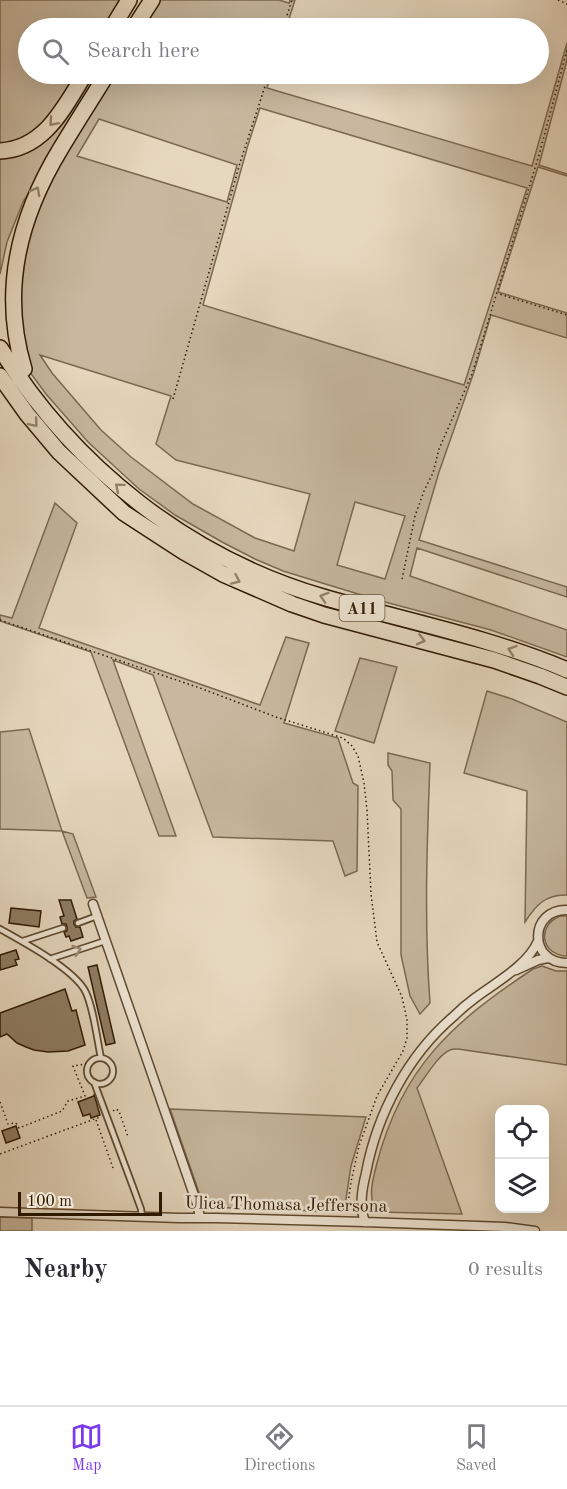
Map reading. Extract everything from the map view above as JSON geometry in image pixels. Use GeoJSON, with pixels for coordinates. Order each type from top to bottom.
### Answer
{"type":"FeatureCollection","features":[{"type":"Feature","properties":{"kind":"highway"},"geometry":{"type":"LineString","coordinates":[[118,18],[129,0]]}},
{"type":"Feature","properties":{"kind":"highway"},"geometry":{"type":"LineString","coordinates":[[140,18],[152,0]]}},
{"type":"Feature","properties":{"kind":"highway"},"geometry":{"type":"LineString","coordinates":[[0,151],[18,148],[39,137],[59,115],[79,84]]}},
{"type":"Feature","properties":{"kind":"highway"},"geometry":{"type":"LineString","coordinates":[[66,437],[60,420],[17,358],[4,312],[4,281],[10,252],[36,188],[101,84]]}},
{"type":"Feature","properties":{"kind":"highway","name":"A11"},"geometry":{"type":"LineString","coordinates":[[0,348],[27,389],[66,437],[101,472],[141,505],[181,533],[249,569],[321,597],[508,648],[567,670]]}},
{"type":"Feature","properties":{"kind":"highway","name":"A11"},"geometry":{"type":"LineString","coordinates":[[0,376],[42,433],[67,460],[124,513],[213,568],[292,604],[494,660],[567,687]]}},
{"type":"Feature","properties":{"kind":"street"},"geometry":{"type":"LineString","coordinates":[[93,904],[201,1217]]}},
{"type":"Feature","properties":{"kind":"street"},"geometry":{"type":"LineString","coordinates":[[567,910],[553,913],[546,918],[538,932],[540,947],[548,958],[556,962],[567,963]]}},
{"type":"Feature","properties":{"kind":"street"},"geometry":{"type":"LineString","coordinates":[[365,1222],[362,1214],[362,1196],[368,1160],[384,1113],[406,1071],[452,1017],[513,971],[538,941]]}},
{"type":"Feature","properties":{"kind":"street"},"geometry":{"type":"LineString","coordinates":[[513,971],[548,958]]}},
{"type":"Feature","properties":{"kind":"street","name":"Ulica Thomasa Jeffersona"},"geometry":{"type":"LineString","coordinates":[[0,1212],[365,1222],[505,1227],[535,1231]]}},
{"type":"Feature","properties":{"kind":"lane"},"geometry":{"type":"LineString","coordinates":[[78,923],[97,916]]}},
{"type":"Feature","properties":{"kind":"lane"},"geometry":{"type":"LineString","coordinates":[[0,928],[50,959],[75,978],[84,989],[89,1000],[101,1058]]}},
{"type":"Feature","properties":{"kind":"lane"},"geometry":{"type":"LineString","coordinates":[[22,942],[63,928]]}},
{"type":"Feature","properties":{"kind":"lane"},"geometry":{"type":"LineString","coordinates":[[50,959],[105,941]]}},
{"type":"Feature","properties":{"kind":"lane"},"geometry":{"type":"LineString","coordinates":[[94,1082],[105,1083],[113,1075],[112,1064],[109,1061],[101,1058],[93,1060],[87,1071],[94,1082],[142,1217]]}},
{"type":"Feature","properties":{"kind":"path"},"geometry":{"type":"LineString","coordinates":[[286,18],[292,0]]}},
{"type":"Feature","properties":{"kind":"path"},"geometry":{"type":"LineString","coordinates":[[558,0],[567,4]]}},
{"type":"Feature","properties":{"kind":"path"},"geometry":{"type":"LineString","coordinates":[[402,579],[415,516],[433,473],[439,449],[472,374],[539,155],[567,50]]}},
{"type":"Feature","properties":{"kind":"path"},"geometry":{"type":"LineString","coordinates":[[173,399],[265,84]]}},
{"type":"Feature","properties":{"kind":"path"},"geometry":{"type":"LineString","coordinates":[[496,293],[567,315]]}},
{"type":"Feature","properties":{"kind":"path"},"geometry":{"type":"LineString","coordinates":[[0,620],[200,688],[276,717],[343,738],[352,746],[358,756],[364,783],[371,894],[377,942],[402,997],[407,1020],[407,1038]]}},
{"type":"Feature","properties":{"kind":"path"},"geometry":{"type":"LineString","coordinates":[[0,1102],[8,1124],[16,1123],[19,1128],[62,1111],[68,1101],[85,1096],[73,1066],[90,1063]]}},
{"type":"Feature","properties":{"kind":"path"},"geometry":{"type":"LineString","coordinates":[[0,1154],[96,1119],[116,1109],[119,1111],[128,1137]]}},
{"type":"Feature","properties":{"kind":"path"},"geometry":{"type":"LineString","coordinates":[[96,1119],[114,1168]]}},
{"type":"Feature","properties":{"kind":"shaded area"},"geometry":{"type":"Polygon","coordinates":[[[0,0],[125,0],[113,18],[18,18],[18,84],[74,84],[54,114],[32,136],[0,147],[0,0]]]}},
{"type":"Feature","properties":{"kind":"shaded area"},"geometry":{"type":"Polygon","coordinates":[[[158,0],[279,0],[289,3],[290,0],[295,0],[289,18],[146,18],[158,0]]]}},
{"type":"Feature","properties":{"kind":"shaded area"},"geometry":{"type":"Polygon","coordinates":[[[567,43],[567,60],[539,165],[567,174],[567,176],[538,167],[498,292],[567,313],[567,338],[491,315],[419,540],[567,587],[567,597],[417,548],[410,576],[567,630],[567,657],[491,630],[381,601],[283,571],[222,542],[175,515],[139,489],[88,442],[29,371],[11,323],[27,219],[106,84],[268,84],[267,88],[532,166],[567,43]],[[260,108],[203,305],[464,385],[527,188],[260,108]],[[99,119],[77,156],[227,202],[237,165],[99,119]],[[40,355],[52,373],[101,430],[131,457],[193,504],[255,538],[294,551],[310,494],[176,460],[156,444],[171,396],[40,355]],[[355,502],[337,565],[385,579],[405,516],[355,502]]]}},
{"type":"Feature","properties":{"kind":"shaded area"},"geometry":{"type":"Polygon","coordinates":[[[82,84],[95,84],[23,202],[7,242],[0,274],[0,156],[21,152],[82,84]]]}},
{"type":"Feature","properties":{"kind":"shaded area"},"geometry":{"type":"Polygon","coordinates":[[[55,503],[77,523],[39,628],[260,705],[286,637],[309,643],[284,723],[338,738],[353,783],[358,786],[357,871],[345,876],[333,841],[213,837],[153,675],[113,660],[176,836],[159,836],[91,652],[0,621],[0,615],[12,618],[55,503]]]}},
{"type":"Feature","properties":{"kind":"shaded area"},"geometry":{"type":"Polygon","coordinates":[[[360,658],[397,667],[374,743],[335,731],[360,658]]]}},
{"type":"Feature","properties":{"kind":"shaded area"},"geometry":{"type":"Polygon","coordinates":[[[487,691],[567,722],[567,895],[553,896],[542,902],[525,922],[527,791],[464,773],[487,691]]]}},
{"type":"Feature","properties":{"kind":"shaded area"},"geometry":{"type":"Polygon","coordinates":[[[29,729],[62,831],[0,829],[0,732],[29,729]]]}},
{"type":"Feature","properties":{"kind":"shaded area"},"geometry":{"type":"Polygon","coordinates":[[[388,753],[430,763],[427,913],[430,1003],[420,1014],[410,996],[401,955],[401,809],[393,800],[392,771],[388,765],[388,753]]]}},
{"type":"Feature","properties":{"kind":"shaded area"},"geometry":{"type":"Polygon","coordinates":[[[62,831],[73,834],[96,897],[87,898],[62,831]]]}},
{"type":"Feature","properties":{"kind":"shaded area"},"geometry":{"type":"Polygon","coordinates":[[[560,916],[567,916],[567,956],[552,951],[545,939],[547,926],[560,916]]]}},
{"type":"Feature","properties":{"kind":"shaded area"},"geometry":{"type":"Polygon","coordinates":[[[542,966],[556,971],[567,971],[567,1065],[459,1049],[452,1049],[445,1053],[417,1088],[462,1214],[377,1212],[372,1195],[377,1163],[388,1129],[416,1073],[434,1050],[478,1008],[533,969],[542,966]]]}},
{"type":"Feature","properties":{"kind":"shaded area"},"geometry":{"type":"Polygon","coordinates":[[[170,1109],[366,1117],[351,1166],[344,1212],[204,1207],[170,1109]]]}},
{"type":"Feature","properties":{"kind":"shaded area"},"geometry":{"type":"Polygon","coordinates":[[[0,1217],[32,1218],[32,1231],[0,1231],[0,1217]]]}},
{"type":"Feature","properties":{"kind":"building"},"geometry":{"type":"Polygon","coordinates":[[[59,900],[71,900],[77,919],[74,924],[80,927],[83,937],[71,941],[69,936],[66,937],[64,932],[67,931],[67,927],[66,924],[62,924],[60,917],[64,916],[59,900]]]}},
{"type":"Feature","properties":{"kind":"building"},"geometry":{"type":"Polygon","coordinates":[[[11,908],[41,911],[39,927],[9,923],[11,908]]]}},
{"type":"Feature","properties":{"kind":"building"},"geometry":{"type":"Polygon","coordinates":[[[16,950],[19,959],[15,960],[17,965],[0,970],[0,955],[16,950]]]}},
{"type":"Feature","properties":{"kind":"building"},"geometry":{"type":"Polygon","coordinates":[[[97,965],[115,1043],[106,1045],[88,967],[97,965]]]}},
{"type":"Feature","properties":{"kind":"building"},"geometry":{"type":"Polygon","coordinates":[[[65,989],[72,1011],[76,1010],[85,1045],[68,1051],[48,1052],[26,1047],[7,1034],[0,1037],[0,1013],[65,989]]]}},
{"type":"Feature","properties":{"kind":"building"},"geometry":{"type":"Polygon","coordinates":[[[94,1094],[100,1115],[91,1118],[90,1114],[83,1116],[78,1102],[94,1094]]]}},
{"type":"Feature","properties":{"kind":"building"},"geometry":{"type":"Polygon","coordinates":[[[16,1126],[20,1138],[6,1143],[2,1131],[16,1126]]]}}]}
